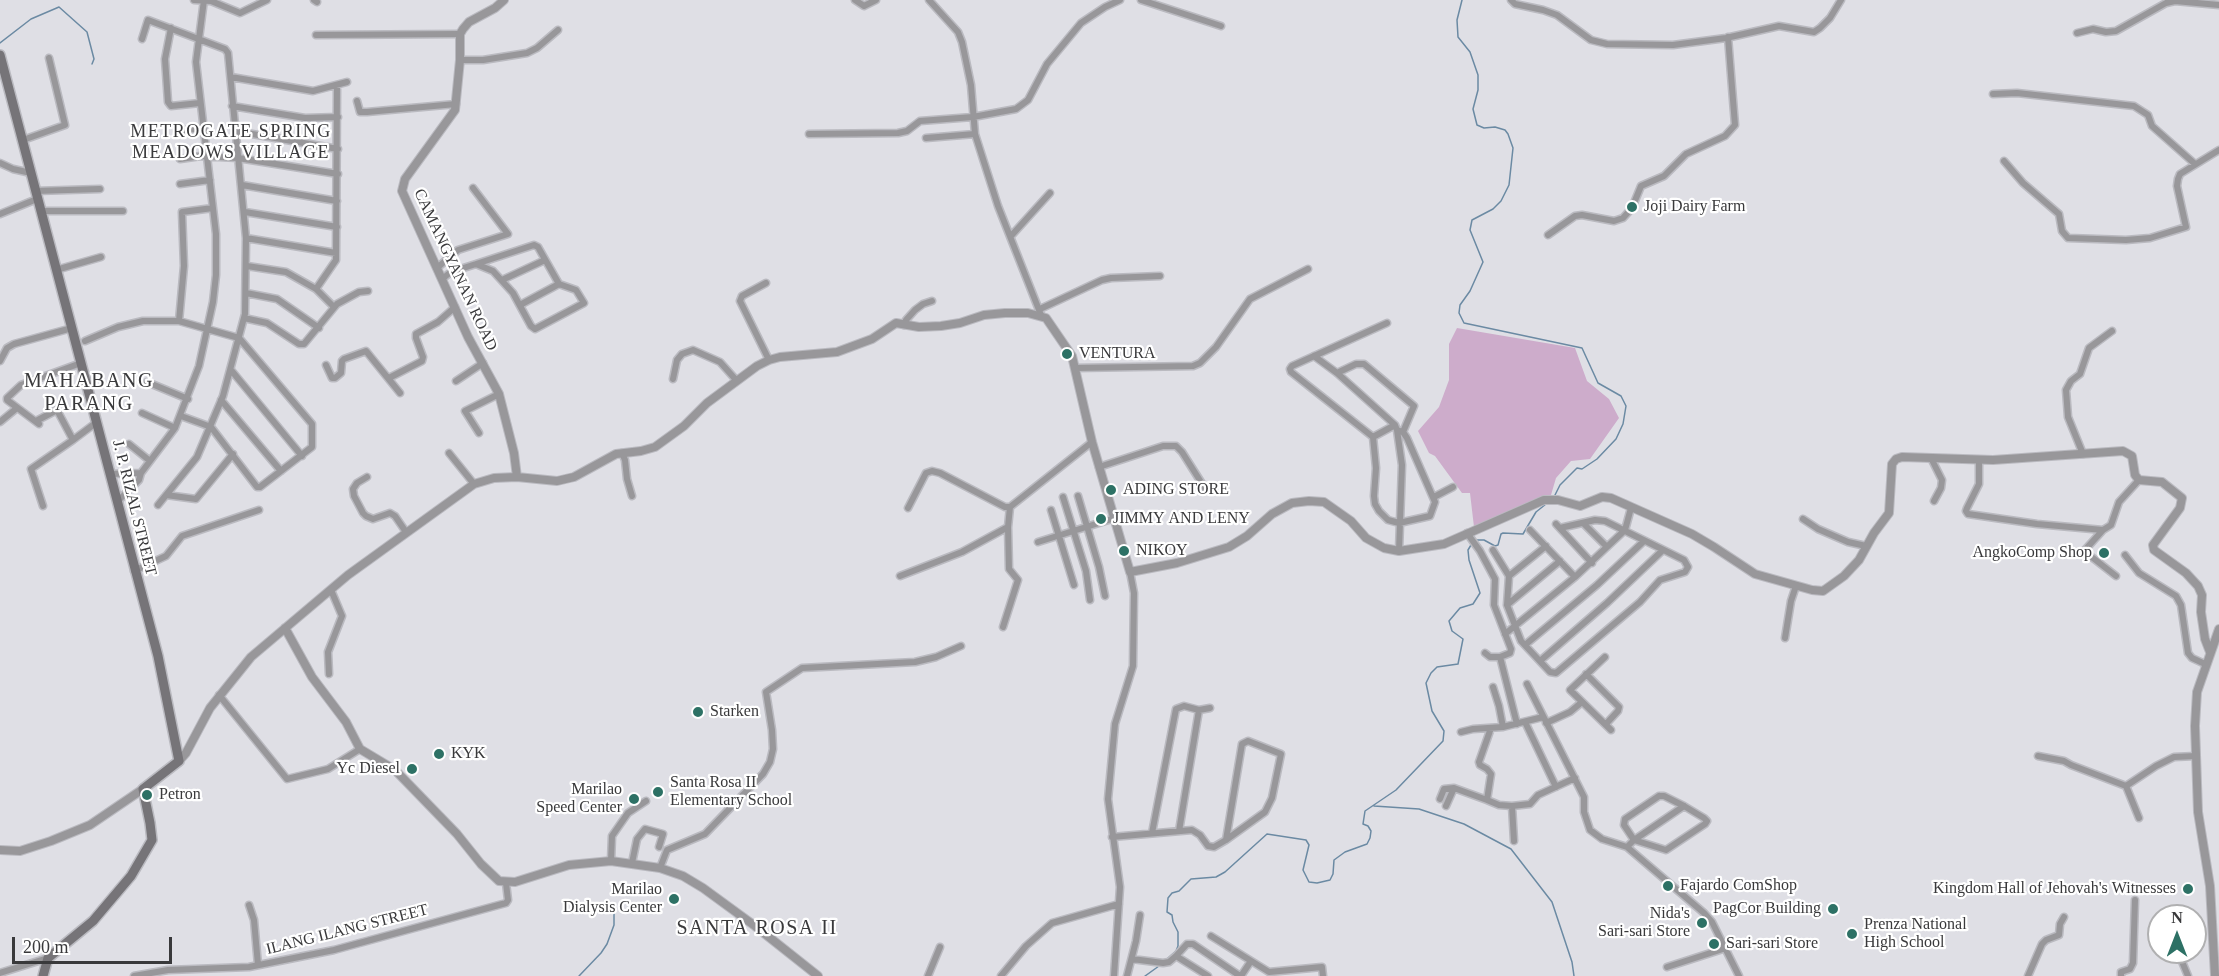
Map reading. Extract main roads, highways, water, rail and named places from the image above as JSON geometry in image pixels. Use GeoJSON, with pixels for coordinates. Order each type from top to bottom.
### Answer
{"type":"FeatureCollection","features":[{"type":"Feature","properties":{"kind":"main road","name":"J. P. RIZAL STREET"},"geometry":{"type":"LineString","coordinates":[[0,55],[158,656],[179,761],[143,789],[152,836],[131,876],[93,921],[48,958],[43,976]]}},
{"type":"Feature","properties":{"kind":"waterway"},"geometry":{"type":"LineString","coordinates":[[1462,0],[1457,20],[1458,37],[1470,52],[1478,75],[1478,90],[1473,109],[1477,125],[1505,130],[1513,148],[1509,185],[1501,201],[1493,209],[1472,220],[1470,230],[1483,262],[1470,291],[1460,305],[1459,313],[1464,323],[1582,348],[1598,383],[1621,396],[1626,406],[1623,424],[1616,439],[1597,459],[1582,469],[1577,468],[1560,485],[1555,495]]}},
{"type":"Feature","properties":{"kind":"waterway"},"geometry":{"type":"LineString","coordinates":[[0,43],[31,19],[59,7],[87,32],[94,59],[92,64]]}},
{"type":"Feature","properties":{"kind":"waterway"},"geometry":{"type":"LineString","coordinates":[[1477,540],[1484,540],[1495,546],[1498,545],[1503,533],[1523,534],[1536,512],[1546,504]]}},
{"type":"Feature","properties":{"kind":"waterway"},"geometry":{"type":"LineString","coordinates":[[1167,959],[1178,946],[1178,932],[1172,915],[1167,912],[1168,898],[1172,893],[1179,891],[1191,879],[1216,877],[1225,872],[1267,834],[1306,840],[1309,845],[1303,870],[1309,882],[1330,880],[1334,860],[1345,852],[1367,844],[1371,831],[1363,824],[1365,811],[1396,790],[1443,741],[1444,731],[1432,711],[1426,683],[1437,667],[1458,664],[1463,639],[1452,631],[1449,621],[1460,608],[1473,604],[1480,593],[1469,560],[1468,550],[1471,545]]}},
{"type":"Feature","properties":{"kind":"waterway"},"geometry":{"type":"LineString","coordinates":[[1374,806],[1419,809],[1464,824],[1511,849],[1552,902],[1572,962],[1574,976]]}},
{"type":"Feature","properties":{"kind":"waterway"},"geometry":{"type":"LineString","coordinates":[[579,976],[607,944],[614,925],[614,909]]}},
{"type":"Feature","properties":{"kind":"waterway"},"geometry":{"type":"LineString","coordinates":[[1145,976],[1159,966]]}},
{"type":"Feature","properties":{"kind":"place","name":"Joji Dairy Farm"},"geometry":{"type":"Point","coordinates":[1632,207]}},
{"type":"Feature","properties":{"kind":"place","name":"VENTURA"},"geometry":{"type":"Point","coordinates":[1067,354]}},
{"type":"Feature","properties":{"kind":"place","name":"ADING STORE"},"geometry":{"type":"Point","coordinates":[1111,490]}},
{"type":"Feature","properties":{"kind":"place","name":"JIMMY AND LENY"},"geometry":{"type":"Point","coordinates":[1101,519]}},
{"type":"Feature","properties":{"kind":"place","name":"NIKOY"},"geometry":{"type":"Point","coordinates":[1124,551]}},
{"type":"Feature","properties":{"kind":"place","name":"AngkoComp Shop"},"geometry":{"type":"Point","coordinates":[2104,553]}},
{"type":"Feature","properties":{"kind":"place","name":"Starken"},"geometry":{"type":"Point","coordinates":[698,712]}},
{"type":"Feature","properties":{"kind":"place","name":"KYK"},"geometry":{"type":"Point","coordinates":[439,754]}},
{"type":"Feature","properties":{"kind":"place","name":"Yc Diesel"},"geometry":{"type":"Point","coordinates":[412,769]}},
{"type":"Feature","properties":{"kind":"place","name":"Santa Rosa II Elementary School"},"geometry":{"type":"Point","coordinates":[658,792]}},
{"type":"Feature","properties":{"kind":"place","name":"Petron"},"geometry":{"type":"Point","coordinates":[147,795]}},
{"type":"Feature","properties":{"kind":"place","name":"Marilao Speed Center"},"geometry":{"type":"Point","coordinates":[634,799]}},
{"type":"Feature","properties":{"kind":"place","name":"Fajardo ComShop"},"geometry":{"type":"Point","coordinates":[1668,886]}},
{"type":"Feature","properties":{"kind":"place","name":"Kingdom Hall of Jehovah's Witnesses"},"geometry":{"type":"Point","coordinates":[2188,889]}},
{"type":"Feature","properties":{"kind":"place","name":"Marilao Dialysis Center"},"geometry":{"type":"Point","coordinates":[674,899]}},
{"type":"Feature","properties":{"kind":"place","name":"PagCor Building"},"geometry":{"type":"Point","coordinates":[1833,909]}},
{"type":"Feature","properties":{"kind":"place","name":"Nida's Sari-sari Store"},"geometry":{"type":"Point","coordinates":[1702,923]}},
{"type":"Feature","properties":{"kind":"place","name":"Prenza National High School"},"geometry":{"type":"Point","coordinates":[1852,934]}},
{"type":"Feature","properties":{"kind":"place","name":"Sari-sari Store"},"geometry":{"type":"Point","coordinates":[1714,944]}},
{"type":"Feature","properties":{"kind":"district","name":"METROGATE SPRING MEADOWS VILLAGE"},"geometry":{"type":"Point","coordinates":[231,142]}},
{"type":"Feature","properties":{"kind":"district","name":"MAHABANG PARANG"},"geometry":{"type":"Point","coordinates":[89,394]}},
{"type":"Feature","properties":{"kind":"district","name":"SANTA ROSA II"},"geometry":{"type":"Point","coordinates":[757,929]}}]}
